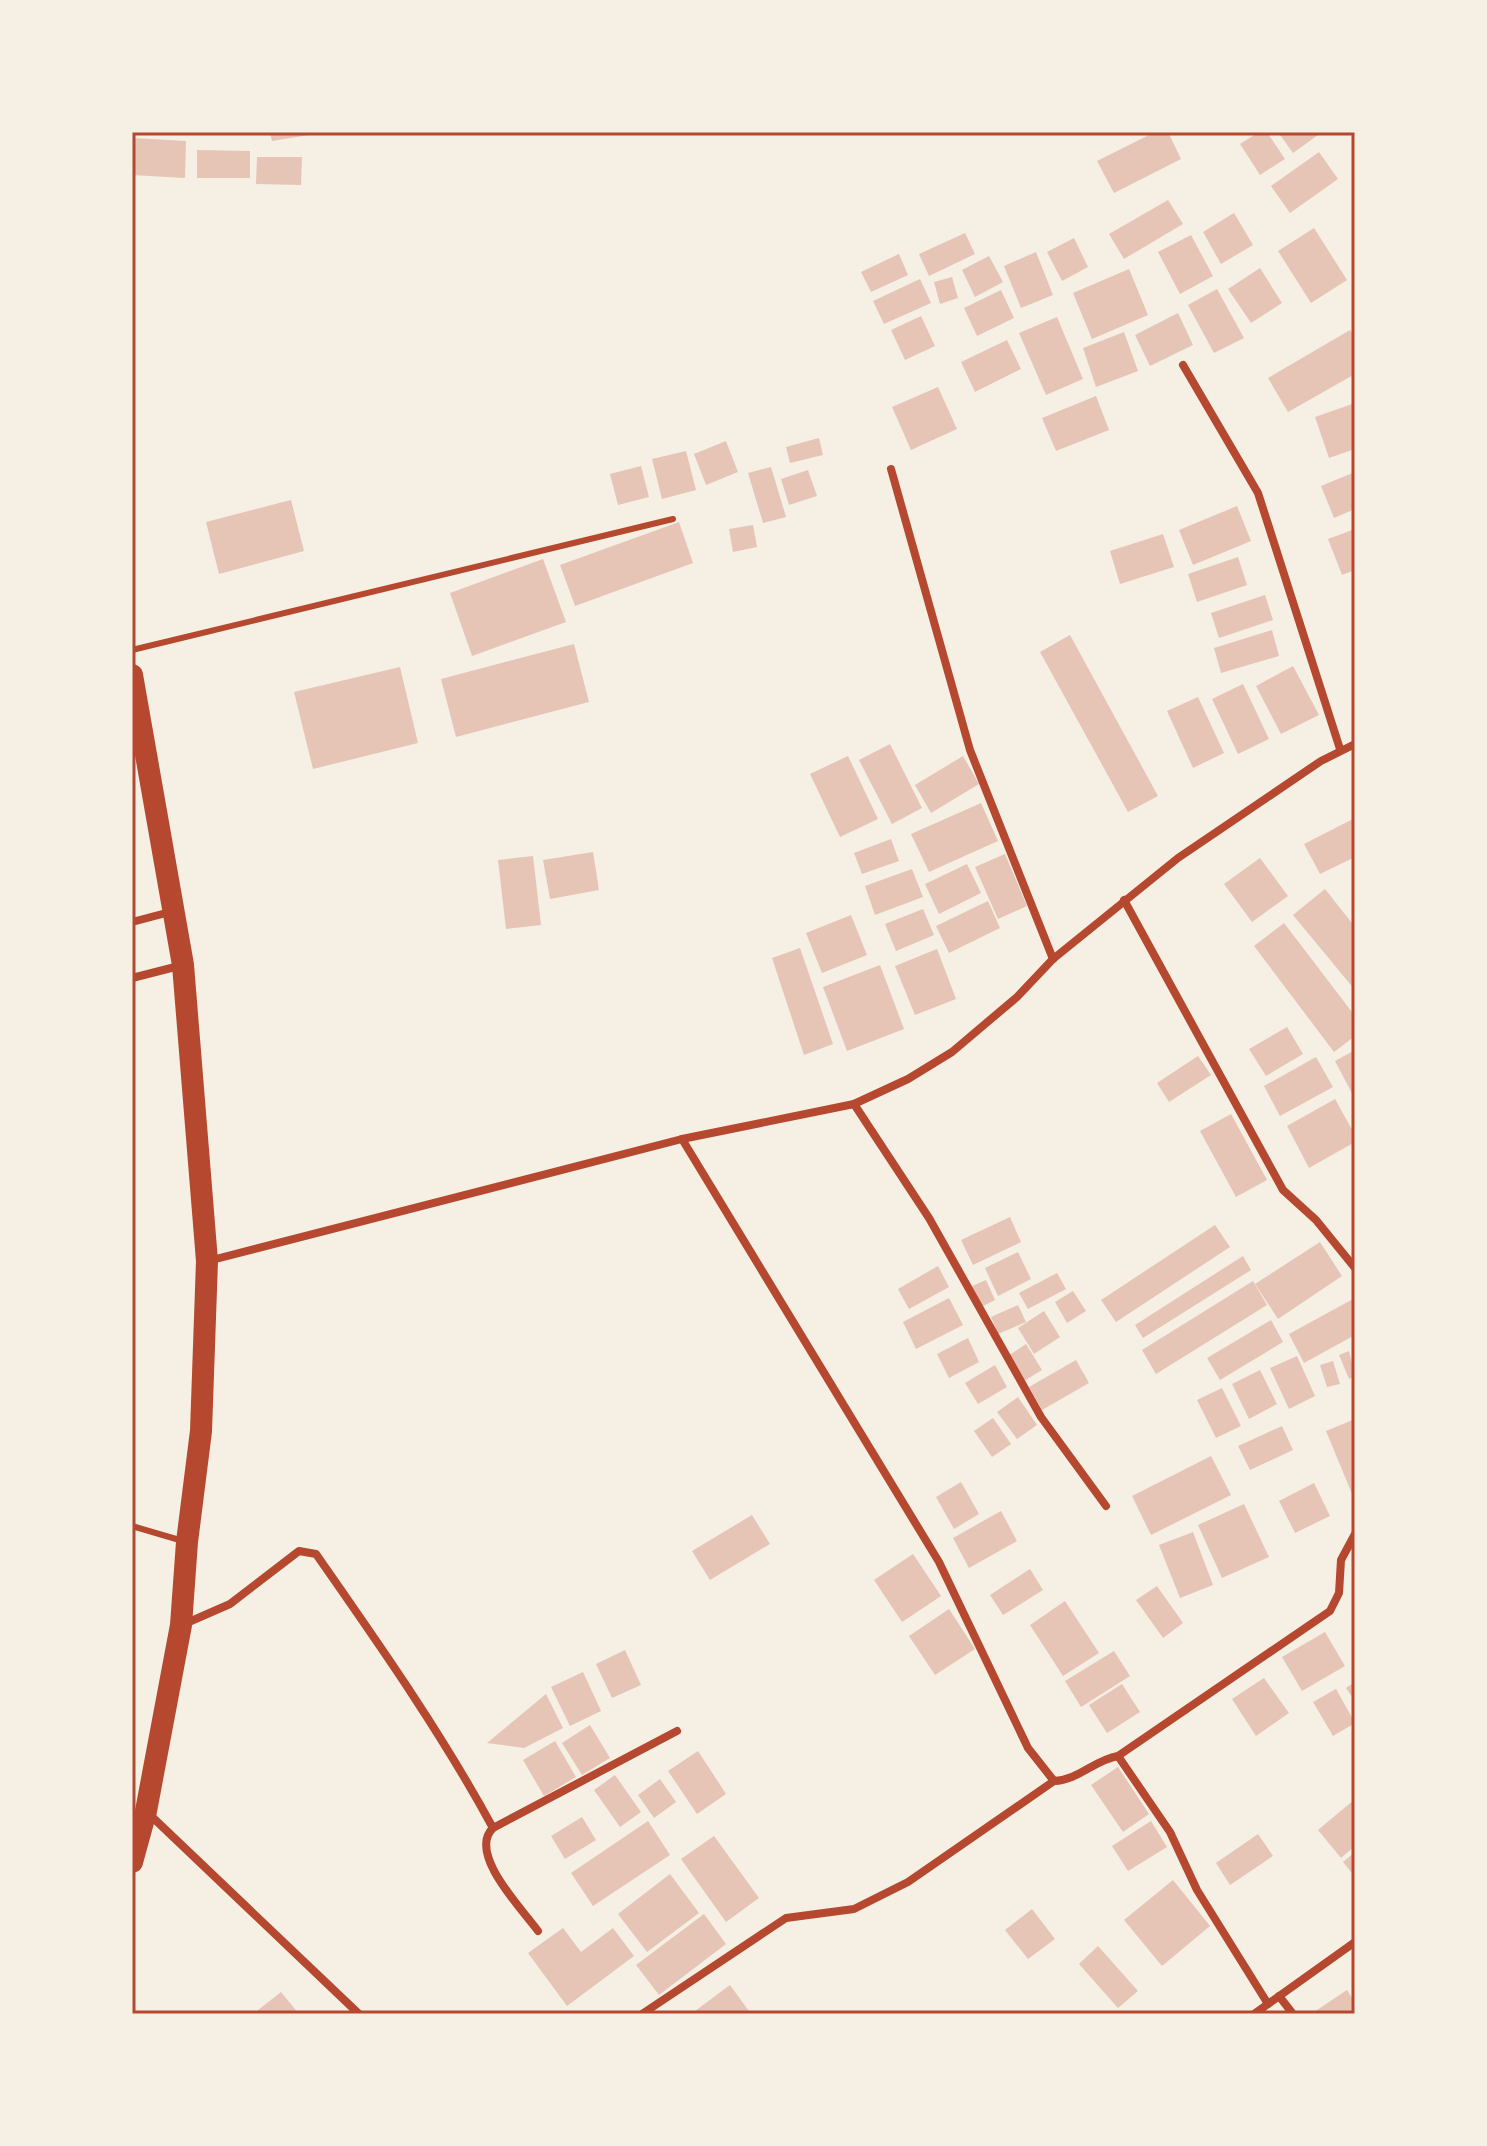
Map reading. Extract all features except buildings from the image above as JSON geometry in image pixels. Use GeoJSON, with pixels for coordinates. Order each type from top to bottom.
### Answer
{"type":"FeatureCollection","features":[{"type":"Feature","properties":{"kind":"highway"},"geometry":{"type":"LineString","coordinates":[[132,675],[136,726],[183,965],[207,1261],[201,1431],[187,1542],[181,1625],[146,1811],[132,1862]]}},
{"type":"Feature","properties":{"kind":"street"},"geometry":{"type":"LineString","coordinates":[[1183,365],[1258,493],[1340,749]]}},
{"type":"Feature","properties":{"kind":"street"},"geometry":{"type":"LineString","coordinates":[[891,469],[912,534],[970,750],[1053,959]]}},
{"type":"Feature","properties":{"kind":"street"},"geometry":{"type":"LineString","coordinates":[[207,1261],[682,1139],[854,1104],[908,1079],[952,1052],[1017,997],[1053,959],[1178,858],[1340,749],[1355,744]]}},
{"type":"Feature","properties":{"kind":"street"},"geometry":{"type":"LineString","coordinates":[[1124,900],[1283,1190],[1335,1240],[1355,1268]]}},
{"type":"Feature","properties":{"kind":"street"},"geometry":{"type":"LineString","coordinates":[[132,922],[174,911]]}},
{"type":"Feature","properties":{"kind":"street"},"geometry":{"type":"LineString","coordinates":[[132,978],[183,965]]}},
{"type":"Feature","properties":{"kind":"street"},"geometry":{"type":"LineString","coordinates":[[854,1104],[929,1218],[1041,1417],[1106,1506]]}},
{"type":"Feature","properties":{"kind":"street"},"geometry":{"type":"LineString","coordinates":[[682,1139],[939,1562],[1028,1748],[1054,1781]]}},
{"type":"Feature","properties":{"kind":"street"},"geometry":{"type":"LineString","coordinates":[[642,2014],[786,1918],[854,1909],[908,1882],[1054,1781],[1071,1779],[1103,1760],[1118,1756],[1330,1611],[1339,1593],[1341,1560],[1355,1534]]}},
{"type":"Feature","properties":{"kind":"street"},"geometry":{"type":"LineString","coordinates":[[181,1625],[230,1604],[299,1551],[316,1554],[410,1689],[493,1828]]}},
{"type":"Feature","properties":{"kind":"street"},"geometry":{"type":"LineString","coordinates":[[538,1931],[490,1865],[485,1845],[487,1834],[493,1828],[677,1731]]}},
{"type":"Feature","properties":{"kind":"street"},"geometry":{"type":"LineString","coordinates":[[1118,1756],[1170,1832],[1197,1890],[1268,2004]]}},
{"type":"Feature","properties":{"kind":"street"},"geometry":{"type":"LineString","coordinates":[[146,1811],[359,2014]]}},
{"type":"Feature","properties":{"kind":"street"},"geometry":{"type":"LineString","coordinates":[[1254,2014],[1355,1942]]}},
{"type":"Feature","properties":{"kind":"street"},"geometry":{"type":"LineString","coordinates":[[1279,1996],[1293,2014]]}},
{"type":"Feature","properties":{"kind":"lane"},"geometry":{"type":"LineString","coordinates":[[132,650],[673,519]]}},
{"type":"Feature","properties":{"kind":"lane"},"geometry":{"type":"LineString","coordinates":[[132,1526],[187,1542]]}}]}
